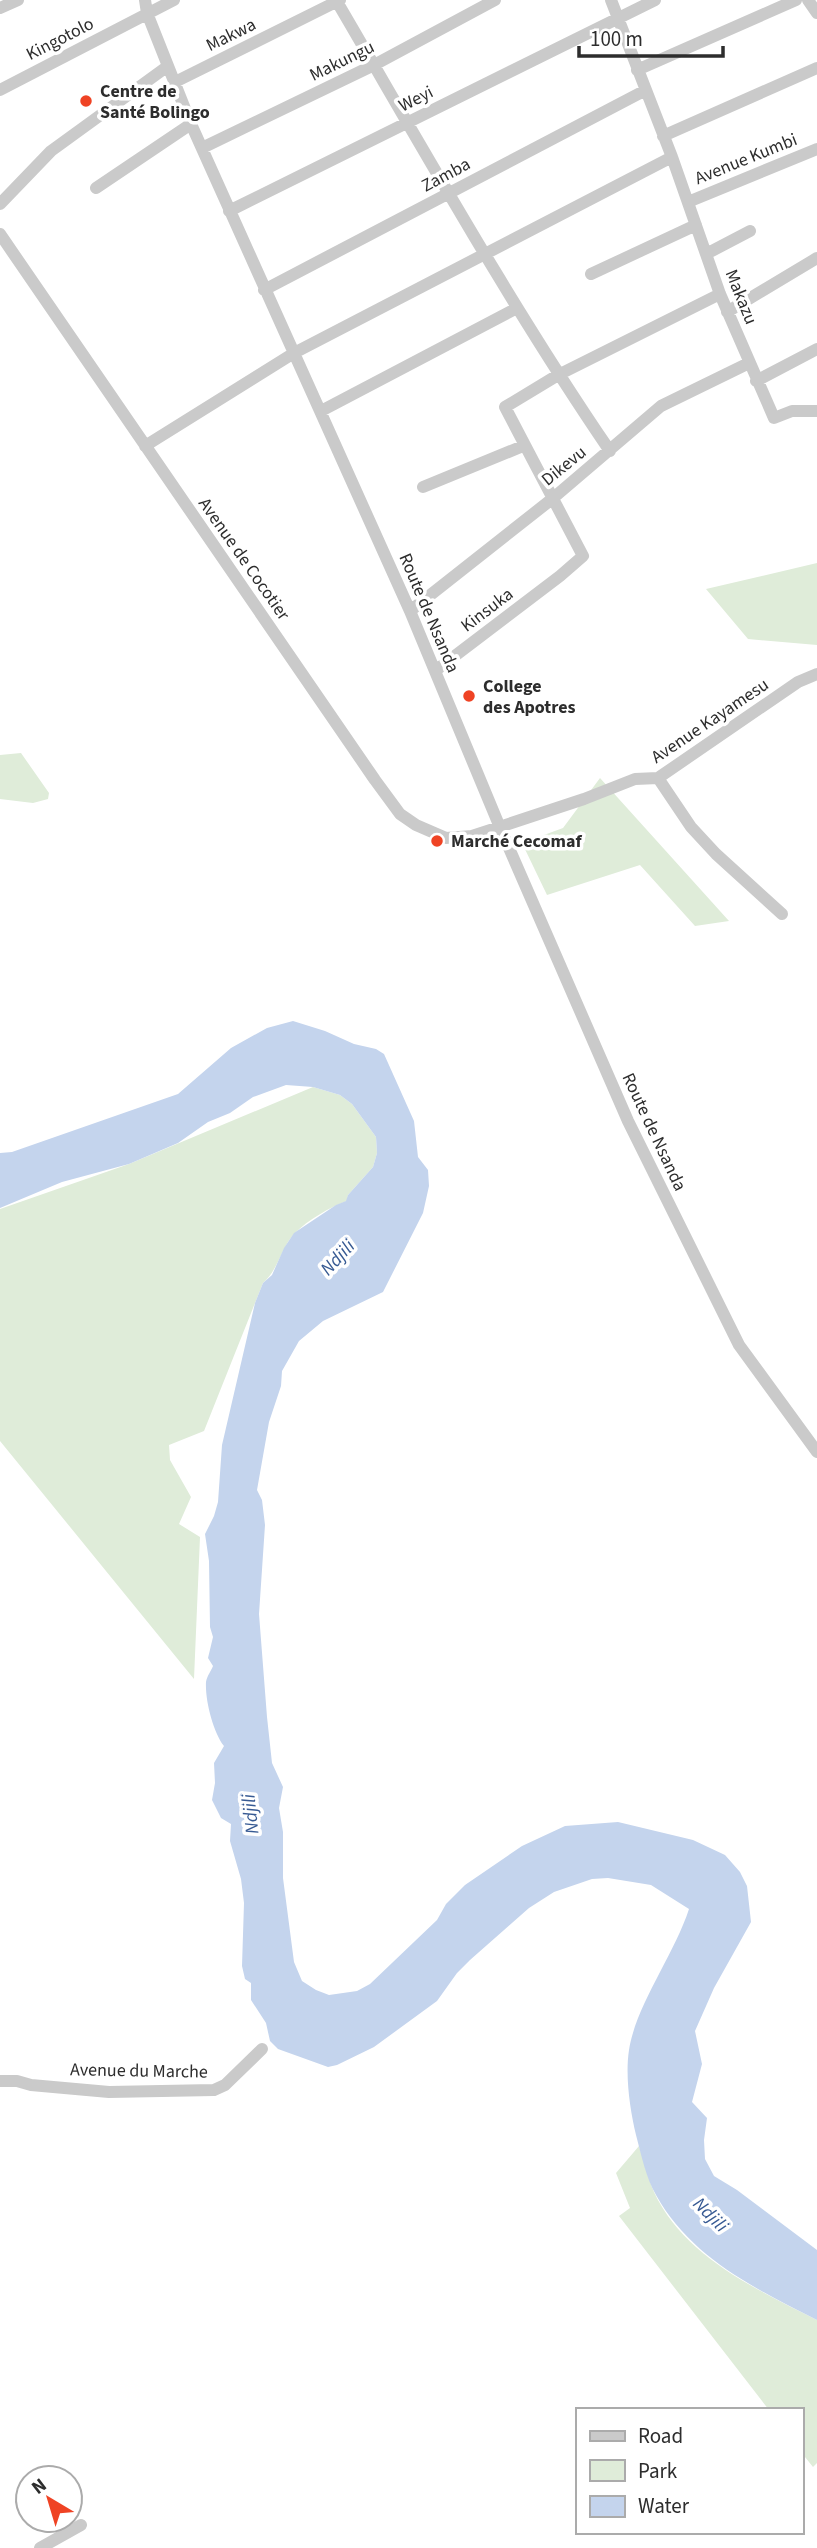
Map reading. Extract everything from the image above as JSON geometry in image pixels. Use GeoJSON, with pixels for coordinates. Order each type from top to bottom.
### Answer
{"type":"FeatureCollection","features":[{"type":"Feature","properties":{"kind":"street"},"geometry":{"type":"LineString","coordinates":[[0,8],[18,0]]}},
{"type":"Feature","properties":{"kind":"street","name":"Kingotolo"},"geometry":{"type":"LineString","coordinates":[[0,90],[146,7],[174,0]]}},
{"type":"Feature","properties":{"kind":"street","name":"Makungu"},"geometry":{"type":"LineString","coordinates":[[202,148],[374,65],[495,0]]}},
{"type":"Feature","properties":{"kind":"street","name":"Makazu"},"geometry":{"type":"LineString","coordinates":[[611,0],[644,91],[672,157],[727,312],[774,418],[792,411],[817,411]]}},
{"type":"Feature","properties":{"kind":"street","name":"Weyi"},"geometry":{"type":"LineString","coordinates":[[229,211],[655,0]]}},
{"type":"Feature","properties":{"kind":"street"},"geometry":{"type":"LineString","coordinates":[[637,70],[796,0]]}},
{"type":"Feature","properties":{"kind":"street"},"geometry":{"type":"LineString","coordinates":[[808,0],[817,13]]}},
{"type":"Feature","properties":{"kind":"street"},"geometry":{"type":"LineString","coordinates":[[337,1],[448,194],[558,375],[610,451]]}},
{"type":"Feature","properties":{"kind":"street","name":"Makwa"},"geometry":{"type":"LineString","coordinates":[[175,82],[337,1]]}},
{"type":"Feature","properties":{"kind":"street","name":"Route de Nsanda"},"geometry":{"type":"LineString","coordinates":[[146,7],[191,124],[410,611],[499,825],[628,1121],[739,1345],[817,1452]]}},
{"type":"Feature","properties":{"kind":"street"},"geometry":{"type":"LineString","coordinates":[[0,204],[51,151],[168,66]]}},
{"type":"Feature","properties":{"kind":"street"},"geometry":{"type":"LineString","coordinates":[[663,136],[817,68]]}},
{"type":"Feature","properties":{"kind":"street","name":"Zamba"},"geometry":{"type":"LineString","coordinates":[[264,290],[644,91]]}},
{"type":"Feature","properties":{"kind":"street"},"geometry":{"type":"LineString","coordinates":[[96,188],[191,124]]}},
{"type":"Feature","properties":{"kind":"street","name":"Avenue Kumbi"},"geometry":{"type":"LineString","coordinates":[[688,202],[817,149]]}},
{"type":"Feature","properties":{"kind":"street"},"geometry":{"type":"LineString","coordinates":[[145,446],[294,353],[486,256],[672,157]]}},
{"type":"Feature","properties":{"kind":"street"},"geometry":{"type":"LineString","coordinates":[[591,274],[695,225]]}},
{"type":"Feature","properties":{"kind":"street"},"geometry":{"type":"LineString","coordinates":[[706,254],[750,232]]}},
{"type":"Feature","properties":{"kind":"street","name":"Avenue de Cocotier"},"geometry":{"type":"LineString","coordinates":[[0,234],[400,814],[415,825],[446,838],[471,836],[499,825]]}},
{"type":"Feature","properties":{"kind":"street"},"geometry":{"type":"LineString","coordinates":[[727,312],[817,258]]}},
{"type":"Feature","properties":{"kind":"street"},"geometry":{"type":"LineString","coordinates":[[552,499],[505,407],[558,375],[720,294]]}},
{"type":"Feature","properties":{"kind":"street"},"geometry":{"type":"LineString","coordinates":[[321,411],[517,307]]}},
{"type":"Feature","properties":{"kind":"street"},"geometry":{"type":"LineString","coordinates":[[756,381],[817,349]]}},
{"type":"Feature","properties":{"kind":"street","name":"Dikevu"},"geometry":{"type":"LineString","coordinates":[[410,611],[552,499],[662,406],[749,363]]}},
{"type":"Feature","properties":{"kind":"street"},"geometry":{"type":"LineString","coordinates":[[423,487],[523,446]]}},
{"type":"Feature","properties":{"kind":"street","name":"Kinsuka"},"geometry":{"type":"LineString","coordinates":[[435,671],[583,556],[552,499]]}},
{"type":"Feature","properties":{"kind":"street","name":"Avenue Kayamesu"},"geometry":{"type":"LineString","coordinates":[[499,825],[584,799],[635,779],[657,778],[799,682],[817,674]]}},
{"type":"Feature","properties":{"kind":"street"},"geometry":{"type":"LineString","coordinates":[[657,778],[691,827],[716,854],[782,914]]}},
{"type":"Feature","properties":{"kind":"street","name":"Avenue du Marche"},"geometry":{"type":"LineString","coordinates":[[0,2081],[109,2092],[214,2091],[225,2085],[262,2049]]}},
{"type":"Feature","properties":{"kind":"street"},"geometry":{"type":"LineString","coordinates":[[40,2548],[65,2534]]}},
{"type":"Feature","properties":{"kind":"green space"},"geometry":{"type":"Polygon","coordinates":[[[817,563],[817,645],[748,639],[706,589],[817,563]]]}},
{"type":"Feature","properties":{"kind":"green space"},"geometry":{"type":"Polygon","coordinates":[[[21,753],[49,793],[48,799],[33,803],[0,799],[0,755],[21,753]]]}},
{"type":"Feature","properties":{"kind":"green space"},"geometry":{"type":"Polygon","coordinates":[[[600,778],[729,921],[695,926],[640,865],[547,895],[522,843],[563,828],[600,778]]]}},
{"type":"Feature","properties":{"kind":"green space"},"geometry":{"type":"Polygon","coordinates":[[[313,1087],[340,1095],[352,1104],[376,1137],[377,1153],[373,1167],[348,1195],[347,1201],[313,1219],[290,1239],[273,1271],[263,1283],[204,1431],[169,1445],[170,1460],[191,1497],[179,1524],[200,1537],[194,1679],[0,1441],[0,1209],[129,1164],[313,1087]]]}},
{"type":"Feature","properties":{"kind":"green space"},"geometry":{"type":"Polygon","coordinates":[[[639,2146],[654,2192],[667,2215],[684,2235],[725,2269],[817,2320],[817,2463],[813,2467],[803,2454],[803,2408],[767,2408],[619,2216],[630,2208],[616,2173],[639,2146]]]}},
{"type":"Feature","properties":{"kind":"water","name":"Ndjili"},"geometry":{"type":"Polygon","coordinates":[[[293,1021],[384,1054],[414,1121],[418,1157],[428,1170],[429,1186],[423,1213],[383,1292],[323,1321],[299,1341],[282,1371],[281,1386],[269,1422],[257,1490],[262,1500],[265,1525],[259,1614],[267,1717],[272,1763],[283,1787],[279,1808],[283,1832],[283,1878],[294,1962],[302,1981],[316,1990],[329,1995],[357,1991],[370,1984],[437,1920],[446,1904],[465,1885],[522,1846],[565,1826],[618,1822],[693,1840],[725,1855],[740,1872],[747,1886],[751,1922],[714,1988],[695,2031],[702,2064],[692,2102],[707,2118],[705,2159],[714,2176],[817,2250],[817,2320],[748,2283],[706,2254],[670,2217],[649,2181],[630,2104],[629,2050],[639,2015],[689,1909],[651,1885],[608,1878],[592,1879],[554,1892],[529,1908],[470,1960],[437,2001],[374,2047],[337,2065],[328,2067],[278,2049],[270,2041],[266,2023],[251,2000],[251,1983],[245,1979],[242,1966],[244,1903],[241,1879],[230,1841],[231,1824],[221,1818],[212,1800],[214,1763],[224,1746],[213,1724],[206,1689],[213,1666],[208,1658],[213,1637],[210,1627],[209,1561],[205,1534],[218,1502],[222,1445],[255,1303],[263,1283],[272,1275],[294,1233],[346,1201],[348,1195],[373,1167],[377,1153],[376,1137],[352,1104],[340,1095],[313,1087],[286,1085],[253,1097],[230,1113],[208,1122],[178,1143],[129,1164],[62,1182],[0,1208],[0,1153],[12,1152],[178,1094],[231,1048],[267,1028],[293,1021]]]}},
{"type":"Feature","properties":{"kind":"place","name":"Centre de Santé Bolingo"},"geometry":{"type":"Point","coordinates":[86,101]}},
{"type":"Feature","properties":{"kind":"place","name":"College des Apotres"},"geometry":{"type":"Point","coordinates":[469,696]}},
{"type":"Feature","properties":{"kind":"place","name":"Marché Cecomaf"},"geometry":{"type":"Point","coordinates":[437,841]}}]}
